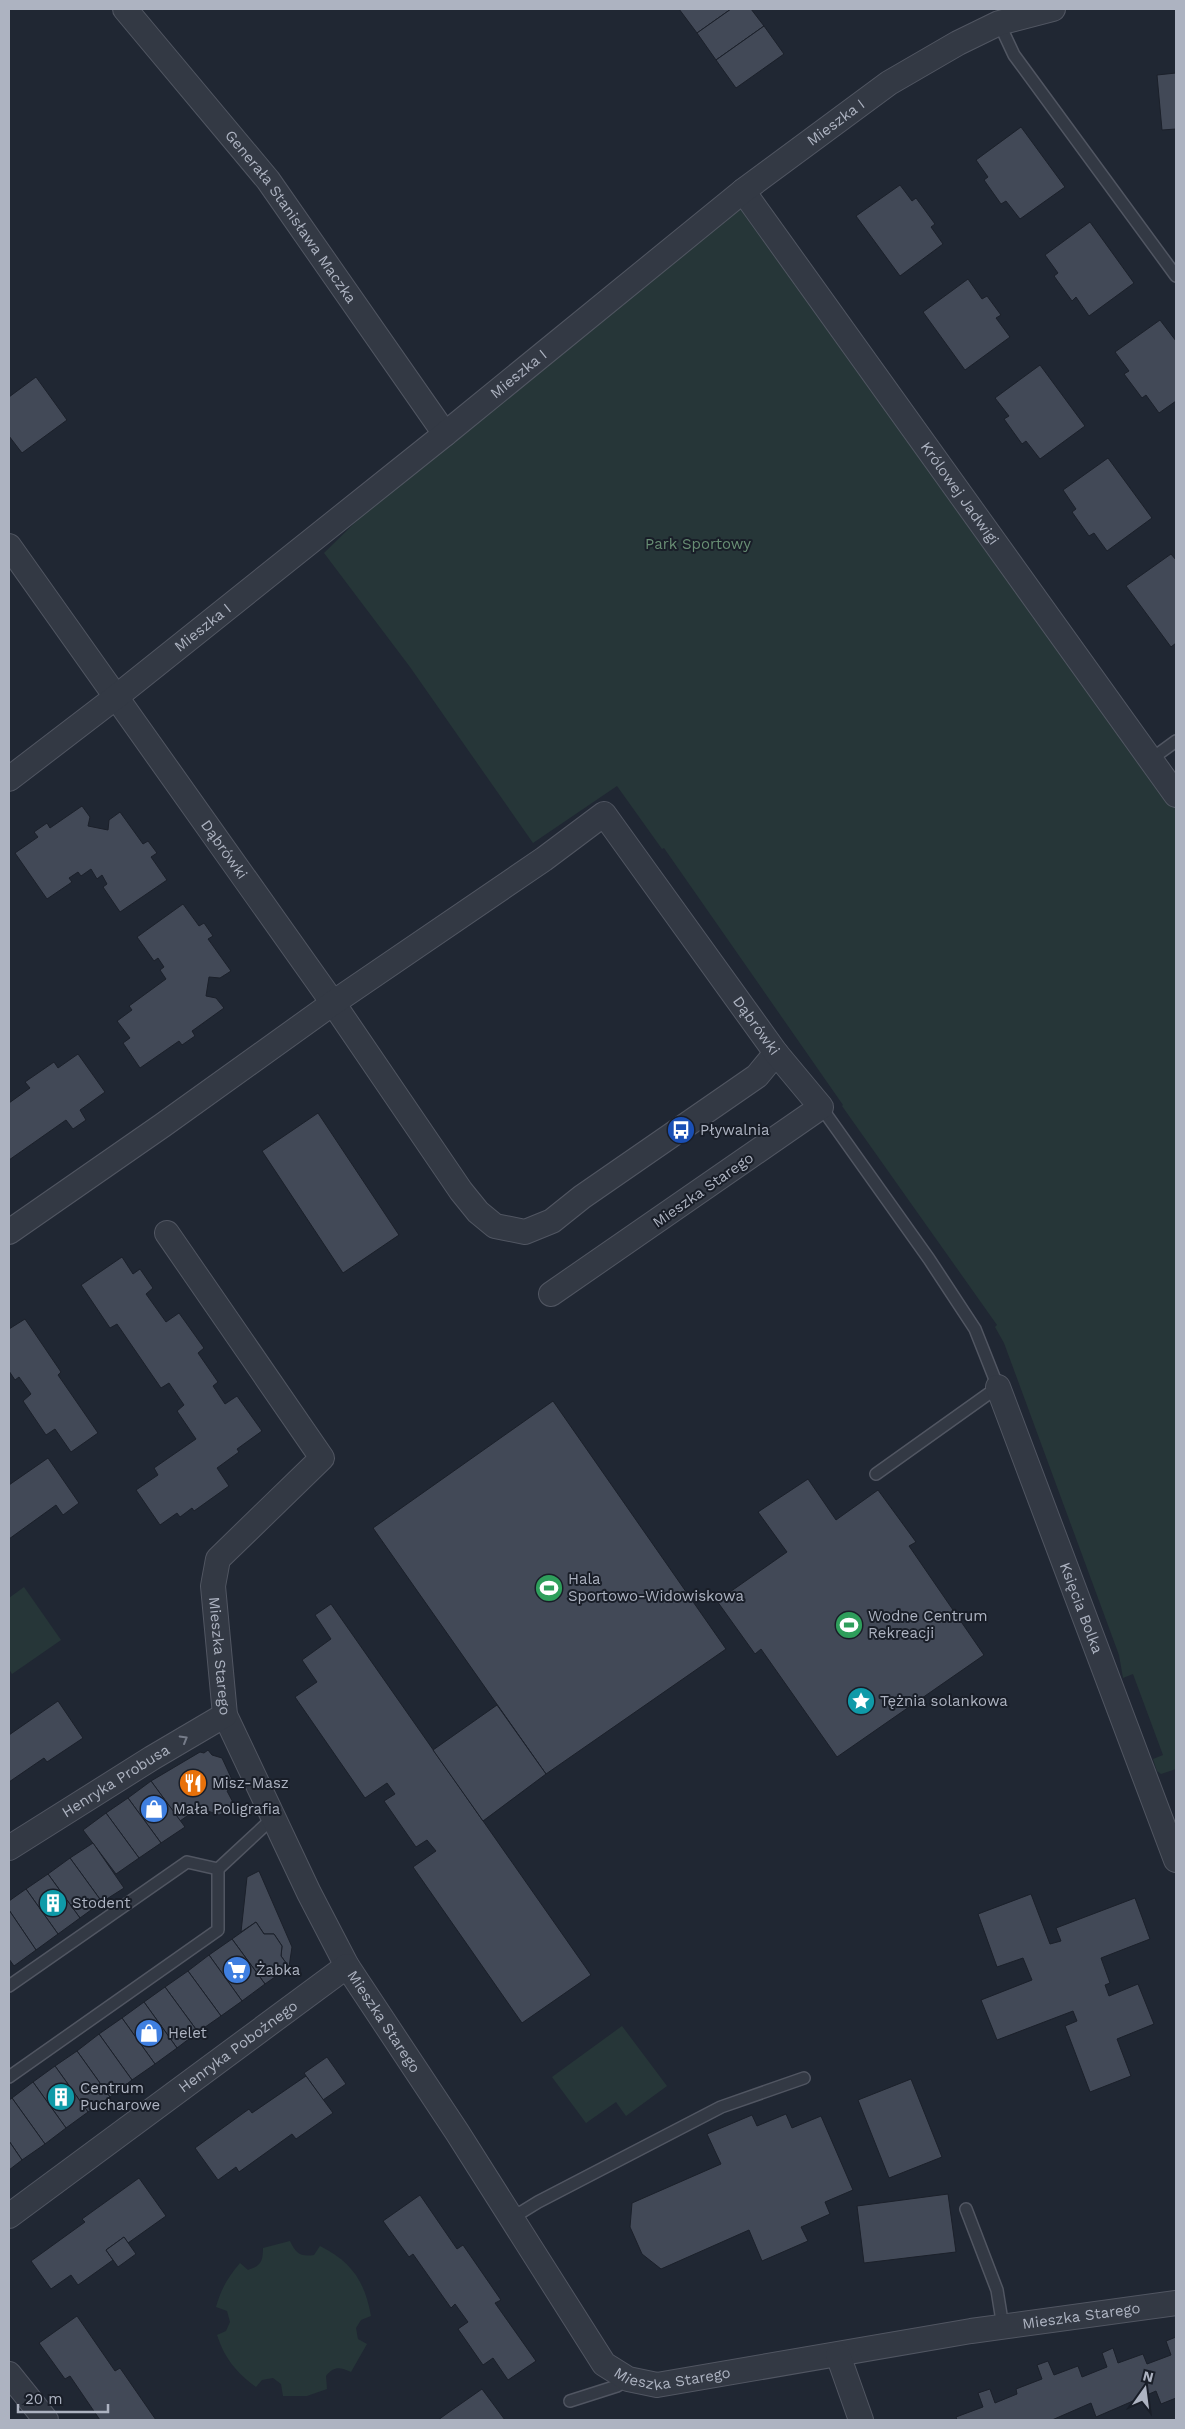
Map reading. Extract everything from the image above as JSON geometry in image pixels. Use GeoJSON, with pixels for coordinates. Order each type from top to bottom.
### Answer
{"type":"FeatureCollection","features":[{"type":"Feature","properties":{"kind":"street","name":"Generała Stanisława Maczka"},"geometry":{"type":"LineString","coordinates":[[125,9],[268,180],[445,434]]}},
{"type":"Feature","properties":{"kind":"street","name":"Mieszka I"},"geometry":{"type":"LineString","coordinates":[[9,779],[116,697],[445,434],[743,191],[889,83],[958,43],[999,23],[1052,9]]}},
{"type":"Feature","properties":{"kind":"street","name":"Królowej Jadwigi"},"geometry":{"type":"LineString","coordinates":[[743,191],[1176,795]]}},
{"type":"Feature","properties":{"kind":"street","name":"Dąbrówki"},"geometry":{"type":"LineString","coordinates":[[9,546],[333,1003],[461,1191],[478,1212],[495,1226],[524,1232],[552,1221],[582,1197],[757,1076],[776,1053],[604,814],[544,859],[333,1003]]}},
{"type":"Feature","properties":{"kind":"street"},"geometry":{"type":"LineString","coordinates":[[9,1232],[163,1125],[333,1003]]}},
{"type":"Feature","properties":{"kind":"street"},"geometry":{"type":"LineString","coordinates":[[776,1053],[821,1107]]}},
{"type":"Feature","properties":{"kind":"street","name":"Mieszka Starego"},"geometry":{"type":"LineString","coordinates":[[551,1294],[821,1107]]}},
{"type":"Feature","properties":{"kind":"street","name":"Mieszka Starego"},"geometry":{"type":"LineString","coordinates":[[167,1233],[322,1458],[218,1559],[213,1586],[225,1715],[309,1893],[347,1966],[512,2218],[604,2364],[628,2379],[657,2385],[1003,2327],[1176,2303]]}},
{"type":"Feature","properties":{"kind":"street","name":"Księcia Bolka"},"geometry":{"type":"LineString","coordinates":[[998,1387],[1170,1826],[1176,1860]]}},
{"type":"Feature","properties":{"kind":"street","name":"Henryka Probusa"},"geometry":{"type":"LineString","coordinates":[[9,1848],[152,1758],[225,1715]]}},
{"type":"Feature","properties":{"kind":"street","name":"Henryka Pobożnego"},"geometry":{"type":"LineString","coordinates":[[9,2216],[347,1966]]}},
{"type":"Feature","properties":{"kind":"street"},"geometry":{"type":"LineString","coordinates":[[838,2355],[861,2420]]}},
{"type":"Feature","properties":{"kind":"street"},"geometry":{"type":"LineString","coordinates":[[9,2374],[46,2420]]}},
{"type":"Feature","properties":{"kind":"lane"},"geometry":{"type":"LineString","coordinates":[[999,23],[1014,55],[1176,276]]}},
{"type":"Feature","properties":{"kind":"lane"},"geometry":{"type":"LineString","coordinates":[[1150,760],[1176,741]]}},
{"type":"Feature","properties":{"kind":"lane"},"geometry":{"type":"LineString","coordinates":[[821,1107],[929,1259],[980,1338],[998,1387],[876,1474]]}},
{"type":"Feature","properties":{"kind":"lane"},"geometry":{"type":"LineString","coordinates":[[9,2077],[218,1930],[218,1868],[274,1817]]}},
{"type":"Feature","properties":{"kind":"lane"},"geometry":{"type":"LineString","coordinates":[[9,1986],[187,1862],[218,1868]]}},
{"type":"Feature","properties":{"kind":"lane"},"geometry":{"type":"LineString","coordinates":[[512,2218],[538,2202],[721,2107],[804,2078]]}},
{"type":"Feature","properties":{"kind":"lane"},"geometry":{"type":"LineString","coordinates":[[966,2209],[997,2290],[1003,2327]]}},
{"type":"Feature","properties":{"kind":"lane"},"geometry":{"type":"LineString","coordinates":[[570,2401],[617,2386],[628,2379]]}},
{"type":"Feature","properties":{"kind":"green space","name":"Park Sportowy"},"geometry":{"type":"Polygon","coordinates":[[[743,191],[1176,788],[1176,1769],[1161,1774],[1157,1771],[1153,1759],[1163,1755],[1133,1674],[1123,1678],[1119,1655],[1004,1343],[995,1327],[997,1325],[842,1106],[664,848],[662,849],[617,786],[533,843],[410,667],[324,553],[445,434],[743,191]]]}},
{"type":"Feature","properties":{"kind":"green space"},"geometry":{"type":"Polygon","coordinates":[[[24,1587],[61,1640],[12,1674],[9,1669],[9,1598],[24,1587]]]}},
{"type":"Feature","properties":{"kind":"green space"},"geometry":{"type":"Polygon","coordinates":[[[622,2026],[667,2086],[626,2116],[616,2102],[586,2123],[552,2077],[622,2026]]]}},
{"type":"Feature","properties":{"kind":"green space"},"geometry":{"type":"Polygon","coordinates":[[[290,2241],[299,2254],[314,2255],[320,2246],[349,2266],[361,2283],[371,2316],[361,2320],[356,2328],[358,2339],[367,2344],[351,2372],[340,2368],[332,2370],[326,2376],[327,2389],[307,2396],[283,2396],[281,2384],[273,2378],[262,2380],[256,2387],[232,2364],[217,2335],[226,2331],[230,2322],[227,2311],[216,2307],[228,2278],[240,2263],[248,2270],[258,2265],[263,2248],[290,2241]]]}},
{"type":"Feature","properties":{"kind":"building"},"geometry":{"type":"Polygon","coordinates":[[[679,9],[731,9],[697,33],[679,9]]]}},
{"type":"Feature","properties":{"kind":"building"},"geometry":{"type":"Polygon","coordinates":[[[731,9],[751,9],[764,26],[716,60],[697,33],[731,9]]]}},
{"type":"Feature","properties":{"kind":"building"},"geometry":{"type":"Polygon","coordinates":[[[764,26],[784,54],[736,88],[716,60],[764,26]]]}},
{"type":"Feature","properties":{"kind":"building"},"geometry":{"type":"Polygon","coordinates":[[[1176,73],[1176,129],[1162,130],[1157,75],[1176,73]]]}},
{"type":"Feature","properties":{"kind":"building"},"geometry":{"type":"Polygon","coordinates":[[[1021,127],[1065,187],[1020,219],[1006,201],[1001,204],[984,180],[988,177],[976,160],[1021,127]]]}},
{"type":"Feature","properties":{"kind":"building"},"geometry":{"type":"Polygon","coordinates":[[[900,185],[912,201],[916,198],[935,224],[931,227],[943,244],[900,276],[856,216],[900,185]]]}},
{"type":"Feature","properties":{"kind":"building"},"geometry":{"type":"Polygon","coordinates":[[[1090,222],[1134,283],[1089,316],[1076,297],[1072,301],[1054,276],[1058,273],[1045,255],[1090,222]]]}},
{"type":"Feature","properties":{"kind":"building"},"geometry":{"type":"Polygon","coordinates":[[[968,279],[982,299],[987,296],[1001,315],[996,318],[1010,337],[965,370],[923,312],[968,279]]]}},
{"type":"Feature","properties":{"kind":"building"},"geometry":{"type":"Polygon","coordinates":[[[1160,320],[1176,341],[1176,401],[1159,413],[1146,395],[1142,398],[1124,374],[1129,371],[1115,352],[1160,320]]]}},
{"type":"Feature","properties":{"kind":"building"},"geometry":{"type":"Polygon","coordinates":[[[1040,365],[1085,426],[1040,459],[1026,441],[1022,444],[1004,419],[1009,416],[995,398],[1040,365]]]}},
{"type":"Feature","properties":{"kind":"building"},"geometry":{"type":"Polygon","coordinates":[[[36,377],[67,420],[22,453],[9,436],[9,397],[36,377]]]}},
{"type":"Feature","properties":{"kind":"building"},"geometry":{"type":"Polygon","coordinates":[[[1108,458],[1152,518],[1107,551],[1094,533],[1089,536],[1072,512],[1076,509],[1063,490],[1108,458]]]}},
{"type":"Feature","properties":{"kind":"building"},"geometry":{"type":"Polygon","coordinates":[[[1171,554],[1176,560],[1176,643],[1171,647],[1126,586],[1171,554]]]}},
{"type":"Feature","properties":{"kind":"building"},"geometry":{"type":"Polygon","coordinates":[[[82,806],[90,817],[88,826],[108,830],[109,820],[120,812],[143,844],[148,841],[157,853],[151,857],[167,880],[120,912],[103,887],[107,884],[102,875],[97,879],[91,869],[81,876],[78,872],[69,878],[72,882],[47,899],[15,853],[38,837],[34,832],[47,823],[50,828],[82,806]]]}},
{"type":"Feature","properties":{"kind":"building"},"geometry":{"type":"Polygon","coordinates":[[[183,904],[199,926],[204,923],[213,936],[208,939],[231,971],[220,978],[209,977],[206,996],[216,998],[224,1008],[192,1031],[195,1036],[182,1045],[179,1041],[140,1068],[123,1043],[130,1038],[117,1021],[132,1010],[129,1006],[166,979],[160,970],[164,967],[158,958],[154,961],[137,937],[183,904]]]}},
{"type":"Feature","properties":{"kind":"building"},"geometry":{"type":"Polygon","coordinates":[[[78,1054],[105,1092],[80,1110],[86,1120],[73,1129],[66,1120],[9,1160],[9,1103],[30,1088],[25,1082],[54,1062],[58,1068],[78,1054]]]}},
{"type":"Feature","properties":{"kind":"building"},"geometry":{"type":"Polygon","coordinates":[[[318,1113],[399,1235],[343,1273],[262,1151],[318,1113]]]}},
{"type":"Feature","properties":{"kind":"building"},"geometry":{"type":"Polygon","coordinates":[[[122,1257],[133,1274],[140,1269],[153,1288],[146,1294],[166,1322],[179,1313],[204,1348],[198,1353],[218,1382],[213,1386],[225,1404],[237,1396],[262,1431],[237,1449],[239,1452],[217,1468],[229,1486],[194,1511],[192,1508],[180,1517],[177,1513],[160,1525],[136,1490],[158,1475],[154,1468],[196,1439],[177,1411],[184,1405],[169,1383],[161,1388],[117,1324],[110,1328],[81,1285],[122,1257]]]}},
{"type":"Feature","properties":{"kind":"building"},"geometry":{"type":"Polygon","coordinates":[[[25,1319],[61,1372],[58,1375],[98,1433],[71,1452],[55,1429],[46,1435],[23,1401],[31,1394],[19,1377],[15,1380],[9,1371],[9,1329],[25,1319]]]}},
{"type":"Feature","properties":{"kind":"building","name":"Hala Sportowo-Widowiskowa"},"geometry":{"type":"Polygon","coordinates":[[[553,1401],[726,1649],[546,1774],[373,1528],[553,1401]]]}},
{"type":"Feature","properties":{"kind":"building"},"geometry":{"type":"Polygon","coordinates":[[[48,1458],[79,1503],[63,1515],[56,1505],[9,1539],[9,1485],[48,1458]]]}},
{"type":"Feature","properties":{"kind":"building","name":"Wodne Centrum Rekreacji"},"geometry":{"type":"Polygon","coordinates":[[[808,1479],[836,1520],[878,1490],[916,1542],[909,1546],[984,1655],[837,1757],[761,1649],[755,1654],[717,1601],[787,1552],[758,1512],[808,1479]]]}},
{"type":"Feature","properties":{"kind":"building"},"geometry":{"type":"Polygon","coordinates":[[[331,1604],[591,1975],[522,2023],[413,1867],[436,1851],[427,1840],[416,1847],[384,1801],[395,1794],[387,1783],[365,1798],[295,1697],[317,1682],[302,1660],[331,1639],[315,1615],[331,1604]]]}},
{"type":"Feature","properties":{"kind":"building"},"geometry":{"type":"Polygon","coordinates":[[[58,1701],[83,1738],[47,1762],[44,1758],[9,1782],[9,1735],[58,1701]]]}},
{"type":"Feature","properties":{"kind":"building"},"geometry":{"type":"Polygon","coordinates":[[[497,1705],[546,1774],[483,1821],[433,1750],[497,1705]]]}},
{"type":"Feature","properties":{"kind":"building","name":"Misz-Masz"},"geometry":{"type":"Polygon","coordinates":[[[208,1750],[212,1755],[222,1758],[235,1786],[227,1791],[236,1808],[219,1815],[201,1806],[180,1821],[151,1781],[200,1752],[204,1753],[208,1750]]]}},
{"type":"Feature","properties":{"kind":"building","name":"Mała Poligrafia"},"geometry":{"type":"Polygon","coordinates":[[[151,1781],[185,1827],[161,1843],[128,1798],[151,1781]]]}},
{"type":"Feature","properties":{"kind":"building"},"geometry":{"type":"Polygon","coordinates":[[[128,1798],[161,1843],[139,1858],[106,1813],[128,1798]]]}},
{"type":"Feature","properties":{"kind":"building"},"geometry":{"type":"Polygon","coordinates":[[[106,1813],[139,1858],[116,1874],[83,1830],[106,1813]]]}},
{"type":"Feature","properties":{"kind":"building"},"geometry":{"type":"Polygon","coordinates":[[[93,1843],[124,1888],[102,1902],[70,1858],[93,1843]]]}},
{"type":"Feature","properties":{"kind":"building"},"geometry":{"type":"Polygon","coordinates":[[[70,1858],[102,1902],[80,1918],[48,1874],[70,1858]]]}},
{"type":"Feature","properties":{"kind":"building"},"geometry":{"type":"Polygon","coordinates":[[[259,1871],[292,1947],[289,1967],[281,1956],[282,1946],[274,1934],[264,1934],[256,1922],[241,1932],[247,1877],[259,1871]]]}},
{"type":"Feature","properties":{"kind":"building","name":"Stodent"},"geometry":{"type":"Polygon","coordinates":[[[48,1874],[80,1918],[58,1934],[26,1889],[48,1874]]]}},
{"type":"Feature","properties":{"kind":"building"},"geometry":{"type":"Polygon","coordinates":[[[26,1889],[58,1934],[36,1950],[9,1910],[9,1901],[26,1889]]]}},
{"type":"Feature","properties":{"kind":"building"},"geometry":{"type":"Polygon","coordinates":[[[1031,1894],[1050,1944],[1061,1941],[1056,1928],[1135,1898],[1150,1939],[1101,1958],[1110,1983],[1105,1985],[1109,1996],[1138,1984],[1154,2024],[1117,2039],[1131,2076],[1090,2092],[1065,2026],[1077,2021],[1073,2011],[997,2040],[981,2000],[1032,1980],[1023,1958],[997,1967],[978,1914],[1031,1894]]]}},
{"type":"Feature","properties":{"kind":"building"},"geometry":{"type":"Polygon","coordinates":[[[9,1910],[36,1950],[14,1966],[9,1959],[9,1910]]]}},
{"type":"Feature","properties":{"kind":"building"},"geometry":{"type":"Polygon","coordinates":[[[256,1922],[264,1934],[274,1934],[282,1946],[281,1956],[289,1967],[265,1984],[232,1939],[256,1922]]]}},
{"type":"Feature","properties":{"kind":"building","name":"Żabka"},"geometry":{"type":"Polygon","coordinates":[[[232,1939],[265,1984],[242,2001],[209,1955],[232,1939]]]}},
{"type":"Feature","properties":{"kind":"building"},"geometry":{"type":"Polygon","coordinates":[[[209,1955],[242,2001],[221,2016],[188,1971],[209,1955]]]}},
{"type":"Feature","properties":{"kind":"building"},"geometry":{"type":"Polygon","coordinates":[[[188,1971],[221,2016],[198,2032],[165,1987],[188,1971]]]}},
{"type":"Feature","properties":{"kind":"building"},"geometry":{"type":"Polygon","coordinates":[[[165,1987],[198,2032],[177,2048],[144,2002],[165,1987]]]}},
{"type":"Feature","properties":{"kind":"building","name":"Helet"},"geometry":{"type":"Polygon","coordinates":[[[144,2002],[177,2048],[155,2064],[122,2018],[144,2002]]]}},
{"type":"Feature","properties":{"kind":"building"},"geometry":{"type":"Polygon","coordinates":[[[122,2018],[155,2064],[132,2080],[99,2034],[122,2018]]]}},
{"type":"Feature","properties":{"kind":"building"},"geometry":{"type":"Polygon","coordinates":[[[99,2034],[132,2080],[110,2097],[77,2051],[99,2034]]]}},
{"type":"Feature","properties":{"kind":"building"},"geometry":{"type":"Polygon","coordinates":[[[77,2051],[110,2097],[88,2112],[55,2066],[77,2051]]]}},
{"type":"Feature","properties":{"kind":"building"},"geometry":{"type":"Polygon","coordinates":[[[327,2057],[346,2084],[323,2100],[304,2073],[327,2057]]]}},
{"type":"Feature","properties":{"kind":"building","name":"Centrum Pucharowe"},"geometry":{"type":"Polygon","coordinates":[[[55,2066],[88,2112],[66,2128],[33,2082],[55,2066]]]}},
{"type":"Feature","properties":{"kind":"building"},"geometry":{"type":"Polygon","coordinates":[[[306,2076],[333,2113],[296,2139],[292,2134],[239,2172],[236,2167],[218,2180],[195,2148],[249,2109],[252,2113],[306,2076]]]}},
{"type":"Feature","properties":{"kind":"building"},"geometry":{"type":"Polygon","coordinates":[[[911,2079],[942,2157],[889,2178],[858,2100],[911,2079]]]}},
{"type":"Feature","properties":{"kind":"building"},"geometry":{"type":"Polygon","coordinates":[[[33,2082],[66,2128],[45,2144],[12,2098],[33,2082]]]}},
{"type":"Feature","properties":{"kind":"building"},"geometry":{"type":"Polygon","coordinates":[[[12,2098],[45,2144],[22,2160],[9,2141],[9,2100],[12,2098]]]}},
{"type":"Feature","properties":{"kind":"building"},"geometry":{"type":"Polygon","coordinates":[[[786,2114],[792,2128],[821,2116],[853,2190],[825,2202],[830,2214],[801,2227],[808,2241],[762,2261],[749,2230],[661,2269],[642,2254],[630,2227],[632,2203],[721,2164],[707,2134],[752,2115],[757,2126],[786,2114]]]}},
{"type":"Feature","properties":{"kind":"building"},"geometry":{"type":"Polygon","coordinates":[[[9,2141],[22,2160],[9,2170],[9,2141]]]}},
{"type":"Feature","properties":{"kind":"building"},"geometry":{"type":"Polygon","coordinates":[[[139,2178],[166,2216],[128,2243],[124,2237],[106,2250],[113,2260],[78,2285],[71,2275],[51,2289],[31,2261],[85,2222],[82,2219],[139,2178]]]}},
{"type":"Feature","properties":{"kind":"building"},"geometry":{"type":"Polygon","coordinates":[[[948,2194],[956,2252],[864,2263],[857,2206],[948,2194]]]}},
{"type":"Feature","properties":{"kind":"building"},"geometry":{"type":"Polygon","coordinates":[[[420,2195],[457,2249],[463,2245],[501,2300],[495,2303],[536,2361],[508,2380],[493,2358],[483,2365],[458,2329],[468,2322],[455,2304],[451,2308],[413,2254],[409,2257],[383,2221],[420,2195]]]}},
{"type":"Feature","properties":{"kind":"building"},"geometry":{"type":"Polygon","coordinates":[[[124,2237],[136,2254],[118,2267],[106,2250],[124,2237]]]}},
{"type":"Feature","properties":{"kind":"building"},"geometry":{"type":"Polygon","coordinates":[[[77,2316],[115,2371],[120,2368],[156,2420],[100,2420],[70,2376],[65,2379],[39,2343],[77,2316]]]}},
{"type":"Feature","properties":{"kind":"building"},"geometry":{"type":"Polygon","coordinates":[[[1176,2337],[1176,2398],[1161,2404],[1156,2391],[1096,2417],[1091,2403],[1052,2420],[957,2420],[956,2417],[983,2407],[978,2393],[990,2389],[995,2403],[1017,2394],[1016,2389],[1042,2379],[1037,2365],[1048,2361],[1054,2375],[1078,2366],[1082,2377],[1107,2367],[1102,2353],[1113,2348],[1118,2363],[1143,2354],[1147,2364],[1171,2355],[1166,2341],[1176,2337]]]}},
{"type":"Feature","properties":{"kind":"building"},"geometry":{"type":"Polygon","coordinates":[[[482,2389],[505,2420],[438,2420],[452,2410],[482,2389]]]}},
{"type":"Feature","properties":{"kind":"place","name":"Pływalnia"},"geometry":{"type":"Point","coordinates":[681,1130]}},
{"type":"Feature","properties":{"kind":"place","name":"Hala Sportowo-Widowiskowa"},"geometry":{"type":"Point","coordinates":[549,1588]}},
{"type":"Feature","properties":{"kind":"place","name":"Wodne Centrum Rekreacji"},"geometry":{"type":"Point","coordinates":[849,1625]}},
{"type":"Feature","properties":{"kind":"place","name":"Tężnia solankowa"},"geometry":{"type":"Point","coordinates":[861,1701]}},
{"type":"Feature","properties":{"kind":"place","name":"Misz-Masz"},"geometry":{"type":"Point","coordinates":[193,1783]}},
{"type":"Feature","properties":{"kind":"place","name":"Mała Poligrafia"},"geometry":{"type":"Point","coordinates":[154,1809]}},
{"type":"Feature","properties":{"kind":"place","name":"Stodent"},"geometry":{"type":"Point","coordinates":[53,1903]}},
{"type":"Feature","properties":{"kind":"place","name":"Żabka"},"geometry":{"type":"Point","coordinates":[237,1970]}},
{"type":"Feature","properties":{"kind":"place","name":"Helet"},"geometry":{"type":"Point","coordinates":[149,2033]}},
{"type":"Feature","properties":{"kind":"place","name":"Centrum Pucharowe"},"geometry":{"type":"Point","coordinates":[61,2097]}}]}
